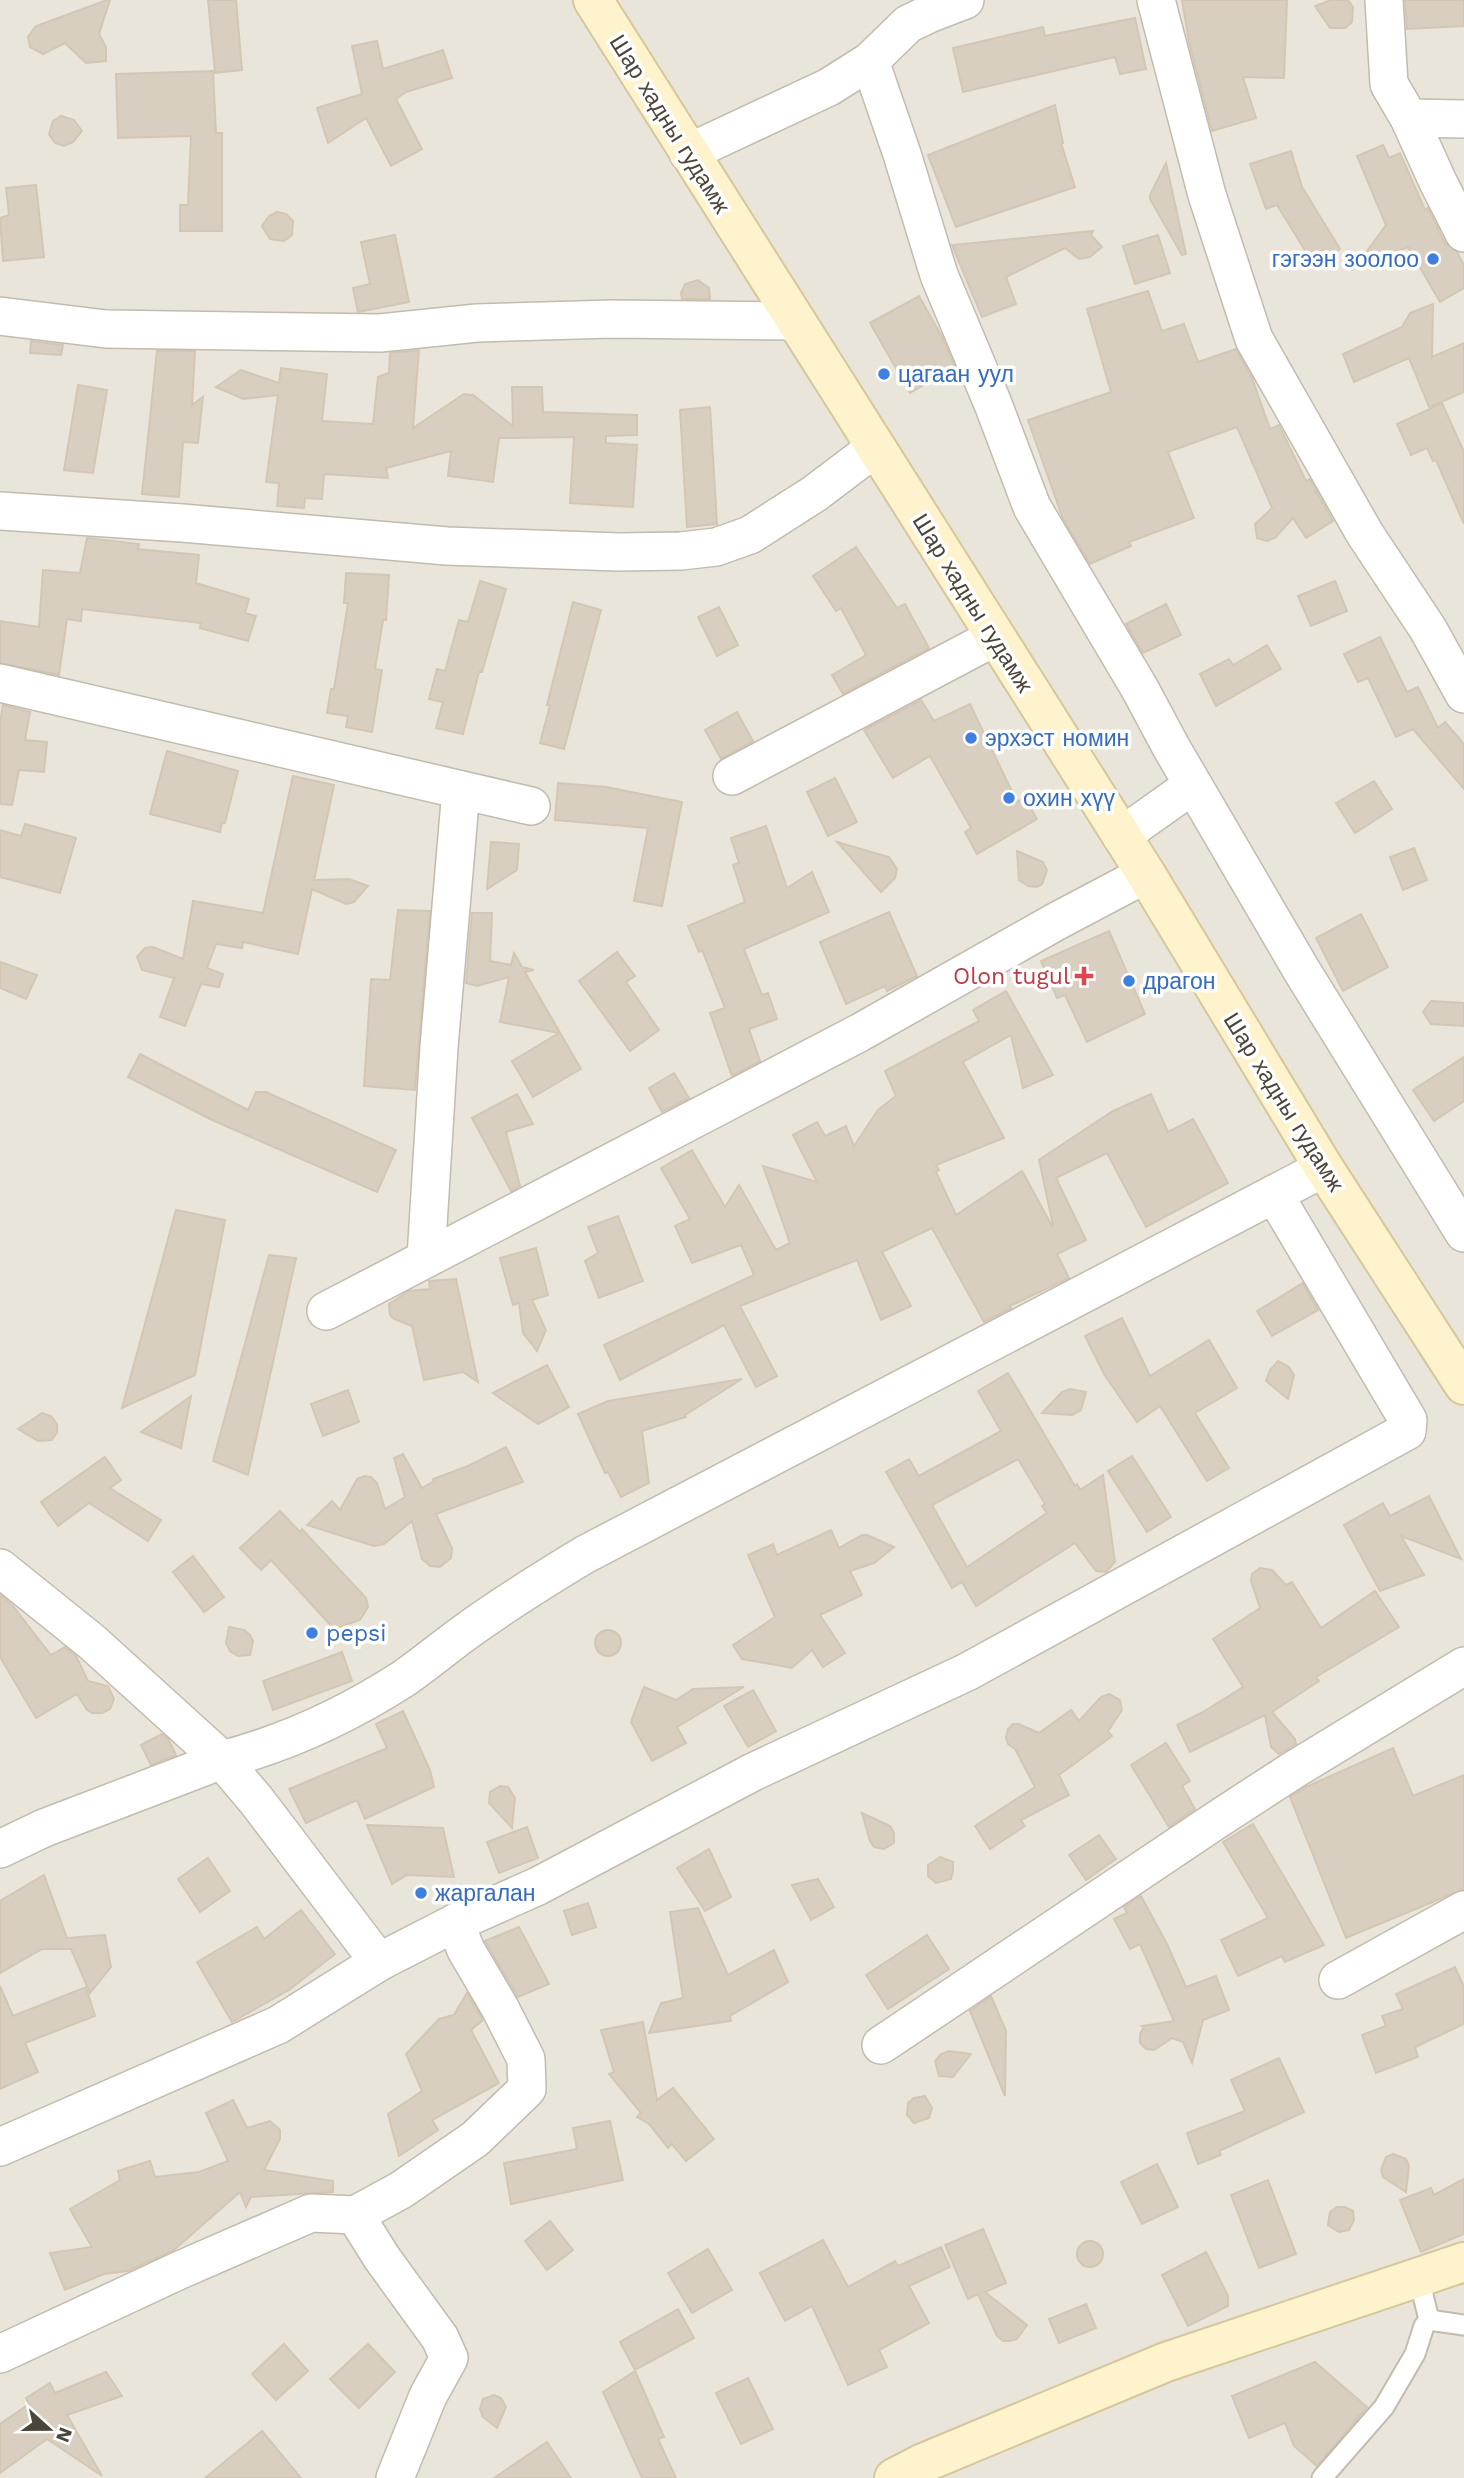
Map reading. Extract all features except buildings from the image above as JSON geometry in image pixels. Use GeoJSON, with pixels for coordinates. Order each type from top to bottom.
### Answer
{"type":"FeatureCollection","features":[{"type":"Feature","properties":{"kind":"main road","name":"Шар хадны гудамж"},"geometry":{"type":"LineString","coordinates":[[593,0],[1146,874],[1324,1168],[1460,1368]]}},
{"type":"Feature","properties":{"kind":"main road"},"geometry":{"type":"LineString","coordinates":[[894,2478],[921,2464],[1166,2362],[1464,2262]]}},
{"type":"Feature","properties":{"kind":"street"},"geometry":{"type":"LineString","coordinates":[[688,153],[829,87],[870,61],[931,6],[965,0]]}},
{"type":"Feature","properties":{"kind":"street"},"geometry":{"type":"LineString","coordinates":[[1156,0],[1207,195],[1254,339],[1365,534],[1428,629],[1464,694]]}},
{"type":"Feature","properties":{"kind":"street"},"geometry":{"type":"LineString","coordinates":[[1384,0],[1389,84],[1409,118],[1464,233]]}},
{"type":"Feature","properties":{"kind":"street"},"geometry":{"type":"LineString","coordinates":[[870,61],[939,275],[993,404],[1032,508],[1119,653],[1302,971],[1464,1233]]}},
{"type":"Feature","properties":{"kind":"street"},"geometry":{"type":"LineString","coordinates":[[1409,118],[1464,119]]}},
{"type":"Feature","properties":{"kind":"street"},"geometry":{"type":"LineString","coordinates":[[0,316],[106,329],[380,333],[504,322],[612,319],[795,321]]}},
{"type":"Feature","properties":{"kind":"street"},"geometry":{"type":"LineString","coordinates":[[0,511],[182,523],[447,546],[619,552],[681,551],[716,547],[750,535],[793,508],[875,448]]}},
{"type":"Feature","properties":{"kind":"street"},"geometry":{"type":"LineString","coordinates":[[732,776],[995,637]]}},
{"type":"Feature","properties":{"kind":"street"},"geometry":{"type":"LineString","coordinates":[[0,683],[531,806]]}},
{"type":"Feature","properties":{"kind":"street"},"geometry":{"type":"LineString","coordinates":[[1121,836],[1193,785]]}},
{"type":"Feature","properties":{"kind":"street"},"geometry":{"type":"LineString","coordinates":[[426,1258],[439,1047],[461,790]]}},
{"type":"Feature","properties":{"kind":"street"},"geometry":{"type":"LineString","coordinates":[[326,1311],[859,1033],[1146,874]]}},
{"type":"Feature","properties":{"kind":"street"},"geometry":{"type":"LineString","coordinates":[[0,1849],[44,1828],[222,1760],[290,1739],[351,1710],[404,1678],[491,1614],[584,1555],[1324,1168]]}},
{"type":"Feature","properties":{"kind":"street"},"geometry":{"type":"LineString","coordinates":[[0,2147],[278,2025],[379,1962],[455,1923],[538,1886],[753,1772],[967,1672],[1407,1432],[1408,1420],[1274,1194]]}},
{"type":"Feature","properties":{"kind":"street"},"geometry":{"type":"LineString","coordinates":[[0,1568],[92,1642],[222,1760],[256,1800],[379,1962]]}},
{"type":"Feature","properties":{"kind":"street"},"geometry":{"type":"LineString","coordinates":[[881,2045],[1240,1805],[1464,1666]]}},
{"type":"Feature","properties":{"kind":"street"},"geometry":{"type":"LineString","coordinates":[[1338,1980],[1464,1910]]}},
{"type":"Feature","properties":{"kind":"street"},"geometry":{"type":"LineString","coordinates":[[0,2354],[143,2286],[311,2213],[355,2215],[401,2190],[475,2139],[527,2089],[526,2059],[466,1950],[455,1923]]}},
{"type":"Feature","properties":{"kind":"street"},"geometry":{"type":"LineString","coordinates":[[355,2215],[382,2258],[440,2337],[449,2358],[428,2396],[395,2478]]}},
{"type":"Feature","properties":{"kind":"lane"},"geometry":{"type":"LineString","coordinates":[[1419,2278],[1429,2320]]}},
{"type":"Feature","properties":{"kind":"lane"},"geometry":{"type":"LineString","coordinates":[[1429,2320],[1464,2325]]}},
{"type":"Feature","properties":{"kind":"lane"},"geometry":{"type":"LineString","coordinates":[[1322,2478],[1384,2407],[1415,2354],[1424,2326],[1429,2320]]}},
{"type":"Feature","properties":{"kind":"shaded area"},"geometry":{"type":"Polygon","coordinates":[[[0,0],[1464,0],[1464,2478],[0,2478],[0,0]]]}},
{"type":"Feature","properties":{"kind":"place","name":"гэгээн зоолоо"},"geometry":{"type":"Point","coordinates":[1433,259]}},
{"type":"Feature","properties":{"kind":"place","name":"цагаан уул"},"geometry":{"type":"Point","coordinates":[884,374]}},
{"type":"Feature","properties":{"kind":"place","name":"эрхэст номин"},"geometry":{"type":"Point","coordinates":[971,738]}},
{"type":"Feature","properties":{"kind":"place","name":"охин хүү"},"geometry":{"type":"Point","coordinates":[1009,798]}},
{"type":"Feature","properties":{"kind":"place","name":"Olon tugul"},"geometry":{"type":"Point","coordinates":[1084,976]}},
{"type":"Feature","properties":{"kind":"place","name":"драгон"},"geometry":{"type":"Point","coordinates":[1129,981]}},
{"type":"Feature","properties":{"kind":"place","name":"pepsi"},"geometry":{"type":"Point","coordinates":[312,1633]}},
{"type":"Feature","properties":{"kind":"place","name":"жаргалан"},"geometry":{"type":"Point","coordinates":[421,1893]}}]}
